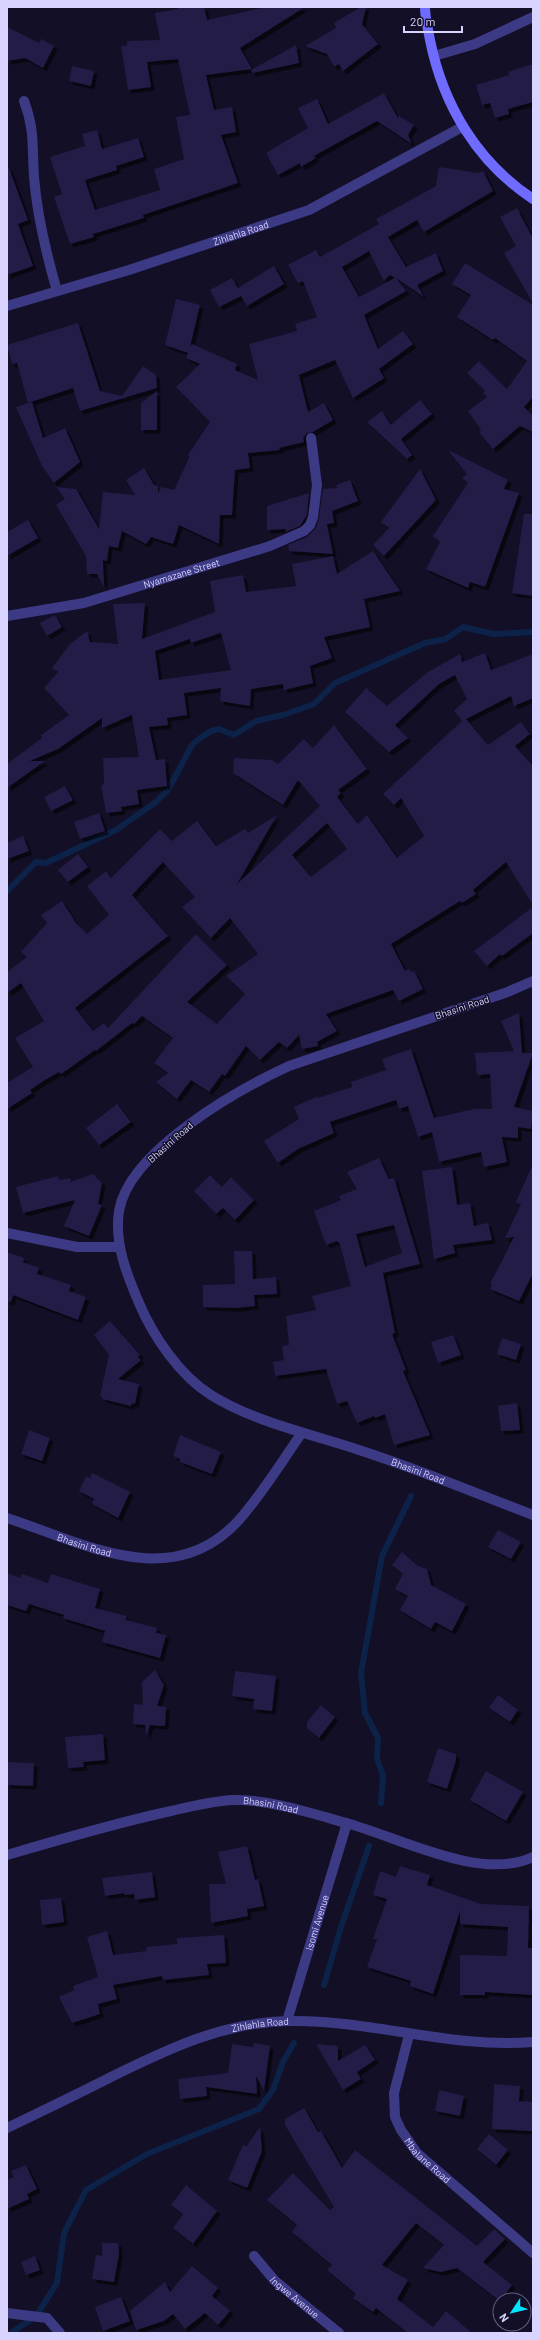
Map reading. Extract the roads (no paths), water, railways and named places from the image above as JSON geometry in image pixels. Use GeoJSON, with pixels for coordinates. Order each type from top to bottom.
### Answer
{"type":"FeatureCollection","features":[{"type":"Feature","properties":{"kind":"street"},"geometry":{"type":"LineString","coordinates":[[425,7],[434,56],[444,89],[462,127],[492,166],[533,198]]}},
{"type":"Feature","properties":{"kind":"street"},"geometry":{"type":"LineString","coordinates":[[434,56],[475,44],[533,16]]}},
{"type":"Feature","properties":{"kind":"street"},"geometry":{"type":"LineString","coordinates":[[24,101],[33,130],[34,176],[42,242],[56,291]]}},
{"type":"Feature","properties":{"kind":"street","name":"Zihlahla Road"},"geometry":{"type":"LineString","coordinates":[[7,306],[309,210],[462,127]]}},
{"type":"Feature","properties":{"kind":"street","name":"Nyamazane Street"},"geometry":{"type":"LineString","coordinates":[[7,616],[84,603],[270,546],[294,536],[310,525],[313,517],[317,485],[311,438]]}},
{"type":"Feature","properties":{"kind":"street","name":"Bhasini Road"},"geometry":{"type":"LineString","coordinates":[[533,981],[505,993],[288,1066],[261,1079],[183,1129],[162,1147],[130,1182],[119,1212],[120,1248],[127,1276],[142,1311],[172,1359],[185,1375],[199,1387],[227,1404],[301,1434],[359,1450],[533,1515]]}},
{"type":"Feature","properties":{"kind":"street"},"geometry":{"type":"LineString","coordinates":[[7,1233],[70,1246],[120,1248]]}},
{"type":"Feature","properties":{"kind":"street","name":"Bhasini Road"},"geometry":{"type":"LineString","coordinates":[[7,1518],[115,1554],[141,1559],[164,1560],[183,1555],[201,1548],[223,1535],[238,1521],[301,1434]]}},
{"type":"Feature","properties":{"kind":"street","name":"Bhasini Road"},"geometry":{"type":"LineString","coordinates":[[7,1855],[150,1815],[210,1802],[234,1800],[272,1805],[347,1823],[454,1858],[478,1863],[518,1863],[533,1858]]}},
{"type":"Feature","properties":{"kind":"street","name":"Isomi Avenue"},"geometry":{"type":"LineString","coordinates":[[287,2021],[347,1823]]}},
{"type":"Feature","properties":{"kind":"street","name":"Zihlahla Road"},"geometry":{"type":"LineString","coordinates":[[7,2128],[192,2039],[222,2030],[287,2021],[361,2026],[409,2035],[498,2044],[533,2042]]}},
{"type":"Feature","properties":{"kind":"street","name":"Mbalane Road"},"geometry":{"type":"LineString","coordinates":[[409,2035],[394,2093],[395,2117],[401,2130],[417,2153],[533,2253]]}},
{"type":"Feature","properties":{"kind":"street","name":"Ingwe Avenue"},"geometry":{"type":"LineString","coordinates":[[254,2256],[275,2281],[339,2333]]}},
{"type":"Feature","properties":{"kind":"street"},"geometry":{"type":"LineString","coordinates":[[7,2313],[47,2318],[60,2333]]}},
{"type":"Feature","properties":{"kind":"waterway"},"geometry":{"type":"LineString","coordinates":[[7,891],[36,862],[46,863],[116,830],[156,802],[168,790],[192,745],[211,731],[219,729],[234,735],[256,721],[283,715],[314,704],[335,683],[425,643],[446,639],[463,627],[494,634],[533,632]]}},
{"type":"Feature","properties":{"kind":"waterway"},"geometry":{"type":"LineString","coordinates":[[381,1803],[383,1775],[377,1759],[378,1738],[365,1713],[361,1673],[382,1556],[411,1496]]}},
{"type":"Feature","properties":{"kind":"waterway"},"geometry":{"type":"LineString","coordinates":[[324,1985],[341,1927],[369,1846]]}},
{"type":"Feature","properties":{"kind":"waterway"},"geometry":{"type":"LineString","coordinates":[[11,2333],[36,2316],[57,2283],[64,2233],[86,2190],[147,2154],[259,2109],[273,2090],[283,2062],[294,2043]]}}]}
